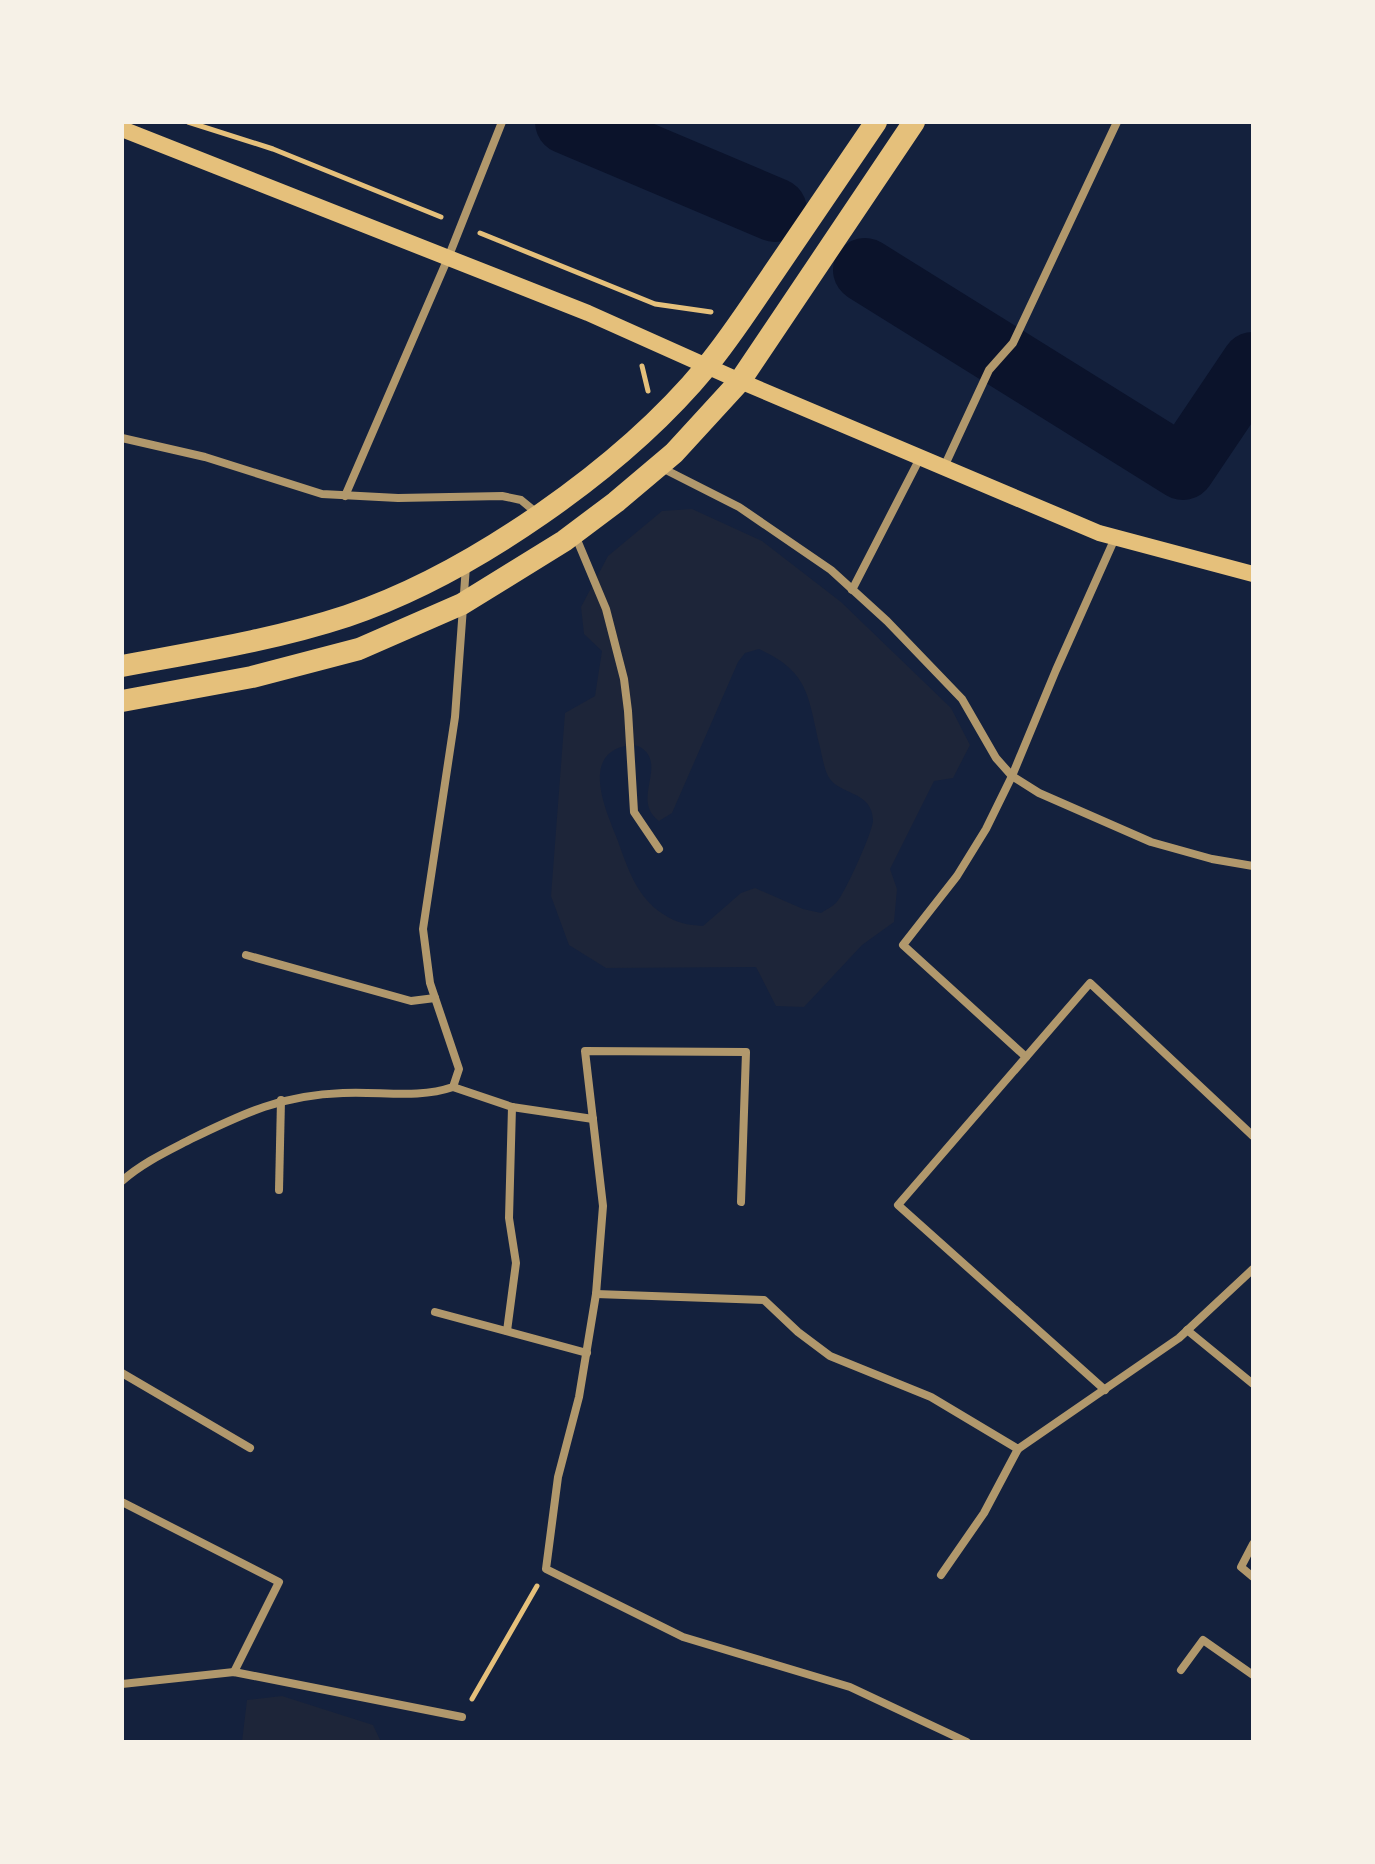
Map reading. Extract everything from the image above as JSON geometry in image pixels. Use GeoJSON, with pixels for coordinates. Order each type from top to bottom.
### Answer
{"type":"FeatureCollection","features":[{"type":"Feature","properties":{"kind":"highway"},"geometry":{"type":"LineString","coordinates":[[122,666],[244,643],[347,616],[446,573],[539,515],[593,475],[650,425],[707,366],[876,122]]}},
{"type":"Feature","properties":{"kind":"highway"},"geometry":{"type":"LineString","coordinates":[[122,701],[252,677],[359,649],[462,604],[575,533],[674,453],[740,381],[914,122]]}},
{"type":"Feature","properties":{"kind":"main road"},"geometry":{"type":"LineString","coordinates":[[122,129],[588,313],[1099,533],[1253,574]]}},
{"type":"Feature","properties":{"kind":"street"},"geometry":{"type":"LineString","coordinates":[[345,496],[448,258],[502,122]]}},
{"type":"Feature","properties":{"kind":"street"},"geometry":{"type":"LineString","coordinates":[[944,468],[989,370],[1013,343],[1117,122]]}},
{"type":"Feature","properties":{"kind":"street"},"geometry":{"type":"LineString","coordinates":[[122,438],[205,457],[322,494],[502,496],[521,500],[539,515]]}},
{"type":"Feature","properties":{"kind":"street"},"geometry":{"type":"LineString","coordinates":[[852,590],[920,458]]}},
{"type":"Feature","properties":{"kind":"street"},"geometry":{"type":"LineString","coordinates":[[658,466],[739,507],[831,570],[887,621],[962,699],[996,758],[1012,776],[1039,793],[1151,842],[1212,859],[1253,866]]}},
{"type":"Feature","properties":{"kind":"street"},"geometry":{"type":"LineString","coordinates":[[575,533],[606,609],[624,679],[634,812],[659,849]]}},
{"type":"Feature","properties":{"kind":"street"},"geometry":{"type":"LineString","coordinates":[[1026,1057],[903,945],[957,876],[986,829],[1115,538]]}},
{"type":"Feature","properties":{"kind":"street"},"geometry":{"type":"LineString","coordinates":[[453,1087],[459,1069],[430,983],[423,929],[455,717],[467,561]]}},
{"type":"Feature","properties":{"kind":"street"},"geometry":{"type":"LineString","coordinates":[[246,955],[411,1001],[435,998]]}},
{"type":"Feature","properties":{"kind":"street"},"geometry":{"type":"LineString","coordinates":[[1105,1390],[898,1205],[1090,983],[1253,1136]]}},
{"type":"Feature","properties":{"kind":"street"},"geometry":{"type":"LineString","coordinates":[[741,1202],[746,1052],[585,1051],[603,1206],[596,1294],[587,1353],[558,1477],[546,1569],[683,1637],[850,1687],[967,1742]]}},
{"type":"Feature","properties":{"kind":"street"},"geometry":{"type":"LineString","coordinates":[[122,1181],[172,1149],[248,1110],[281,1100],[342,1093],[434,1094],[453,1087],[512,1107],[593,1119]]}},
{"type":"Feature","properties":{"kind":"street"},"geometry":{"type":"LineString","coordinates":[[279,1190],[281,1100]]}},
{"type":"Feature","properties":{"kind":"street"},"geometry":{"type":"LineString","coordinates":[[507,1331],[516,1263],[509,1218],[512,1107]]}},
{"type":"Feature","properties":{"kind":"street"},"geometry":{"type":"LineString","coordinates":[[941,1575],[984,1513],[1018,1449],[1187,1330],[1253,1269]]}},
{"type":"Feature","properties":{"kind":"street"},"geometry":{"type":"LineString","coordinates":[[596,1294],[764,1300],[798,1332],[830,1356],[931,1397],[1018,1449]]}},
{"type":"Feature","properties":{"kind":"street"},"geometry":{"type":"LineString","coordinates":[[435,1312],[587,1353]]}},
{"type":"Feature","properties":{"kind":"street"},"geometry":{"type":"LineString","coordinates":[[1187,1330],[1253,1384]]}},
{"type":"Feature","properties":{"kind":"street"},"geometry":{"type":"LineString","coordinates":[[122,1373],[250,1448]]}},
{"type":"Feature","properties":{"kind":"street"},"geometry":{"type":"LineString","coordinates":[[122,1502],[279,1582],[234,1672]]}},
{"type":"Feature","properties":{"kind":"street"},"geometry":{"type":"LineString","coordinates":[[1253,1544],[1241,1567],[1253,1577]]}},
{"type":"Feature","properties":{"kind":"street"},"geometry":{"type":"LineString","coordinates":[[1181,1670],[1203,1640],[1253,1675]]}},
{"type":"Feature","properties":{"kind":"street"},"geometry":{"type":"LineString","coordinates":[[122,1684],[234,1672],[462,1717]]}},
{"type":"Feature","properties":{"kind":"path"},"geometry":{"type":"LineString","coordinates":[[462,1717],[546,1569]]}},
{"type":"Feature","properties":{"kind":"shaded area"},"geometry":{"type":"Polygon","coordinates":[[[692,509],[762,541],[841,602],[951,708],[970,745],[953,778],[934,781],[890,869],[897,889],[894,922],[862,945],[804,1007],[776,1006],[756,967],[606,968],[569,945],[551,896],[565,713],[595,696],[602,651],[584,634],[581,607],[608,556],[662,511],[692,509]],[[759,649],[745,653],[738,662],[672,813],[659,821],[648,804],[651,765],[643,749],[625,746],[612,752],[604,761],[600,772],[603,799],[628,869],[653,907],[677,921],[703,926],[741,893],[755,888],[803,909],[821,913],[840,898],[869,836],[873,820],[871,810],[861,798],[840,787],[828,776],[804,688],[798,677],[776,658],[759,649]]]}},
{"type":"Feature","properties":{"kind":"shaded area"},"geometry":{"type":"Polygon","coordinates":[[[282,1696],[373,1725],[381,1742],[242,1742],[247,1700],[282,1696]]]}},
{"type":"Feature","properties":{"kind":"waterway"},"geometry":{"type":"LineString","coordinates":[[567,122],[775,210]]}},
{"type":"Feature","properties":{"kind":"waterway"},"geometry":{"type":"LineString","coordinates":[[865,270],[1183,468],[1253,364]]}}]}
